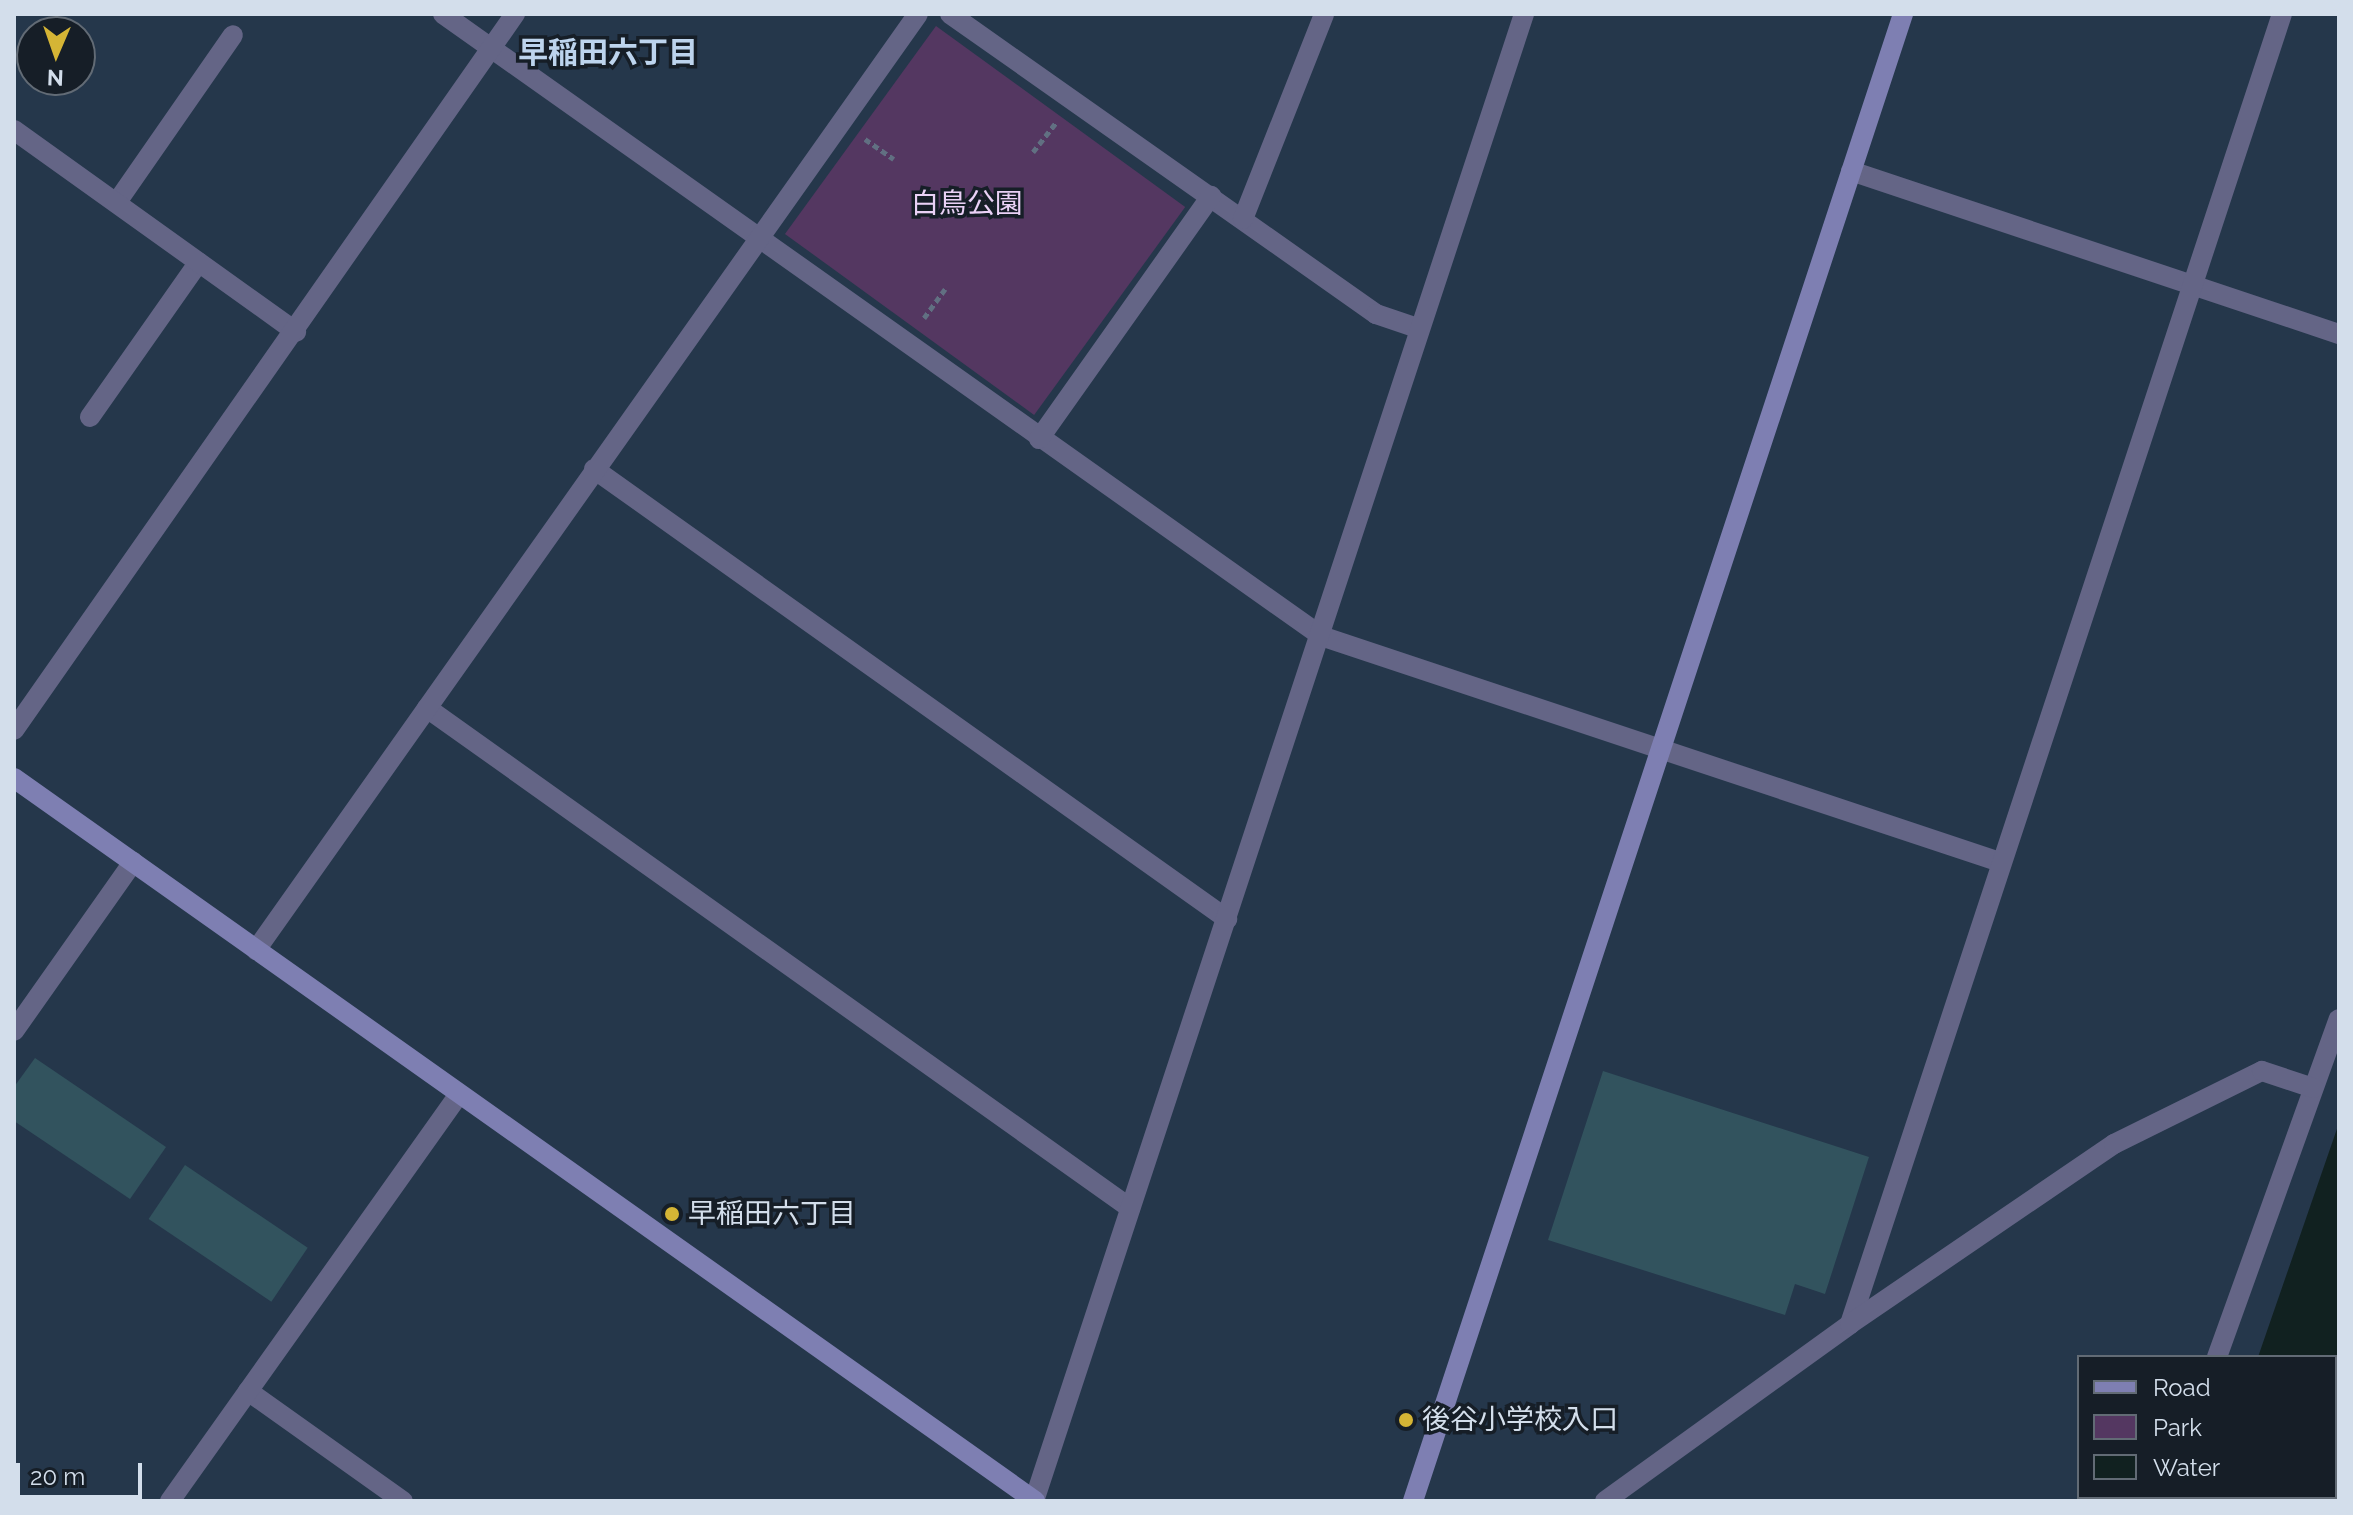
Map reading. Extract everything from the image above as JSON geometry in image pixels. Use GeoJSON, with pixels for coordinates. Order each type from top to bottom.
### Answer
{"type":"FeatureCollection","features":[{"type":"Feature","properties":{"kind":"street"},"geometry":{"type":"LineString","coordinates":[[443,14],[757,241],[1321,636],[2000,862]]}},
{"type":"Feature","properties":{"kind":"street"},"geometry":{"type":"LineString","coordinates":[[14,730],[296,332],[515,14]]}},
{"type":"Feature","properties":{"kind":"street"},"geometry":{"type":"LineString","coordinates":[[256,950],[918,14]]}},
{"type":"Feature","properties":{"kind":"street"},"geometry":{"type":"LineString","coordinates":[[950,14],[1376,314],[1420,329]]}},
{"type":"Feature","properties":{"kind":"street"},"geometry":{"type":"LineString","coordinates":[[1243,219],[1324,14]]}},
{"type":"Feature","properties":{"kind":"street"},"geometry":{"type":"LineString","coordinates":[[14,778],[1034,1501],[1524,14]]}},
{"type":"Feature","properties":{"kind":"street"},"geometry":{"type":"LineString","coordinates":[[1413,1501],[1903,14]]}},
{"type":"Feature","properties":{"kind":"street"},"geometry":{"type":"LineString","coordinates":[[1850,1324],[2282,14]]}},
{"type":"Feature","properties":{"kind":"street"},"geometry":{"type":"LineString","coordinates":[[117,202],[233,35]]}},
{"type":"Feature","properties":{"kind":"street"},"geometry":{"type":"LineString","coordinates":[[14,130],[296,332]]}},
{"type":"Feature","properties":{"kind":"street"},"geometry":{"type":"LineString","coordinates":[[1851,171],[2339,334]]}},
{"type":"Feature","properties":{"kind":"street"},"geometry":{"type":"LineString","coordinates":[[1039,439],[1211,196]]}},
{"type":"Feature","properties":{"kind":"street"},"geometry":{"type":"LineString","coordinates":[[90,417],[199,262]]}},
{"type":"Feature","properties":{"kind":"street"},"geometry":{"type":"LineString","coordinates":[[594,469],[1227,919]]}},
{"type":"Feature","properties":{"kind":"street"},"geometry":{"type":"LineString","coordinates":[[427,708],[1130,1208]]}},
{"type":"Feature","properties":{"kind":"street"},"geometry":{"type":"LineString","coordinates":[[14,1031],[133,862]]}},
{"type":"Feature","properties":{"kind":"street"},"geometry":{"type":"LineString","coordinates":[[2218,1355],[2339,1019]]}},
{"type":"Feature","properties":{"kind":"street"},"geometry":{"type":"LineString","coordinates":[[1605,1501],[1850,1324],[2114,1144],[2262,1071],[2313,1088]]}},
{"type":"Feature","properties":{"kind":"street"},"geometry":{"type":"LineString","coordinates":[[170,1501],[458,1095]]}},
{"type":"Feature","properties":{"kind":"street"},"geometry":{"type":"LineString","coordinates":[[248,1391],[403,1501]]}},
{"type":"Feature","properties":{"kind":"green space","name":"白鳥公園"},"geometry":{"type":"Polygon","coordinates":[[[936,26],[1185,207],[1034,415],[785,234],[936,26]]]}},
{"type":"Feature","properties":{"kind":"water"},"geometry":{"type":"Polygon","coordinates":[[[2339,1123],[2339,1501],[2208,1501],[2337,1499],[2337,1355],[2259,1355],[2339,1123]]]}},
{"type":"Feature","properties":{"kind":"building"},"geometry":{"type":"Polygon","coordinates":[[[35,1058],[166,1147],[130,1199],[14,1121],[14,1087],[35,1058]]]}},
{"type":"Feature","properties":{"kind":"building"},"geometry":{"type":"Polygon","coordinates":[[[1603,1071],[1869,1157],[1825,1294],[1795,1284],[1785,1315],[1548,1240],[1603,1071]]]}},
{"type":"Feature","properties":{"kind":"building"},"geometry":{"type":"Polygon","coordinates":[[[185,1165],[308,1248],[271,1302],[149,1219],[185,1165]]]}},
{"type":"Feature","properties":{"kind":"place","name":"早稲田六丁目"},"geometry":{"type":"Point","coordinates":[672,1214]}},
{"type":"Feature","properties":{"kind":"place","name":"後谷小学校入口"},"geometry":{"type":"Point","coordinates":[1406,1420]}},
{"type":"Feature","properties":{"kind":"district","name":"早稲田六丁目"},"geometry":{"type":"Point","coordinates":[608,53]}}]}
